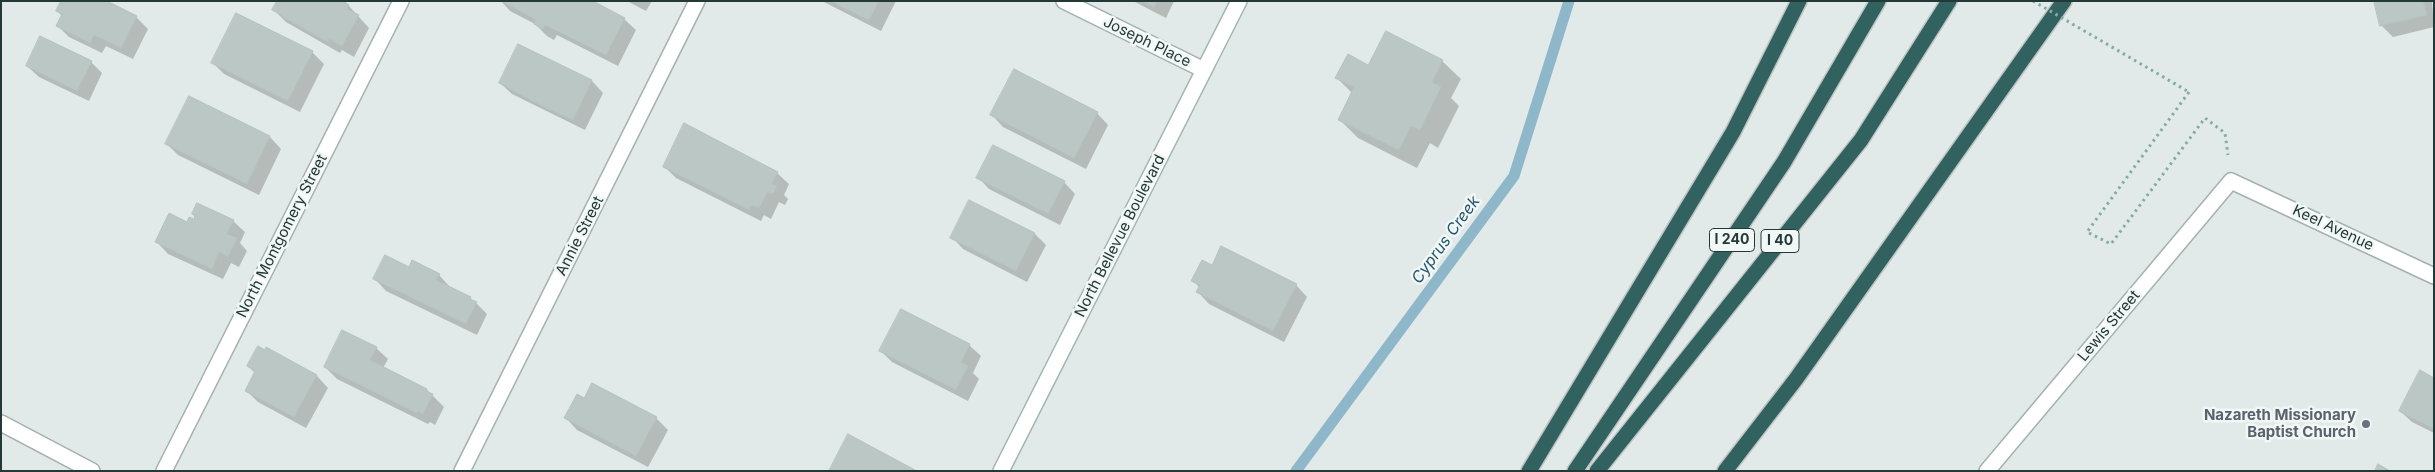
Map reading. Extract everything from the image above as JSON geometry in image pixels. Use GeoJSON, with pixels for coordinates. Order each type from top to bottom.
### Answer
{"type":"FeatureCollection","features":[{"type":"Feature","properties":{"kind":"highway"},"geometry":{"type":"LineString","coordinates":[[1529,471],[1733,132],[1799,1]]}},
{"type":"Feature","properties":{"kind":"highway","name":"I 240"},"geometry":{"type":"LineString","coordinates":[[1575,471],[1784,162],[1878,1]]}},
{"type":"Feature","properties":{"kind":"highway","name":"I 40"},"geometry":{"type":"LineString","coordinates":[[1596,471],[1861,140],[1949,1]]}},
{"type":"Feature","properties":{"kind":"highway"},"geometry":{"type":"LineString","coordinates":[[1725,471],[1796,379],[2039,39],[2064,1]]}},
{"type":"Feature","properties":{"kind":"highway"},"geometry":{"type":"LineString","coordinates":[[2039,39],[2075,1]]}},
{"type":"Feature","properties":{"kind":"street","name":"North Montgomery Street"},"geometry":{"type":"LineString","coordinates":[[164,471],[401,1]]}},
{"type":"Feature","properties":{"kind":"street","name":"Annie Street"},"geometry":{"type":"LineString","coordinates":[[462,471],[697,1]]}},
{"type":"Feature","properties":{"kind":"street","name":"Joseph Place"},"geometry":{"type":"LineString","coordinates":[[1064,1],[1204,70]]}},
{"type":"Feature","properties":{"kind":"street","name":"North Bellevue Boulevard"},"geometry":{"type":"LineString","coordinates":[[1001,471],[1239,1]]}},
{"type":"Feature","properties":{"kind":"street","name":"Keel Avenue"},"geometry":{"type":"LineString","coordinates":[[2231,180],[2434,276]]}},
{"type":"Feature","properties":{"kind":"street","name":"Lewis Street"},"geometry":{"type":"LineString","coordinates":[[1987,471],[2231,180]]}},
{"type":"Feature","properties":{"kind":"street"},"geometry":{"type":"LineString","coordinates":[[1,423],[92,471]]}},
{"type":"Feature","properties":{"kind":"path"},"geometry":{"type":"LineString","coordinates":[[2033,1],[2189,92],[2087,232],[2111,244],[2205,118],[2225,133],[2231,180]]}},
{"type":"Feature","properties":{"kind":"building"},"geometry":{"type":"Polygon","coordinates":[[[61,1],[107,1],[137,16],[121,48],[94,35],[90,43],[56,26],[62,14],[56,11],[61,1]]]}},
{"type":"Feature","properties":{"kind":"building"},"geometry":{"type":"Polygon","coordinates":[[[277,1],[343,1],[349,5],[347,9],[359,15],[342,46],[330,39],[328,42],[272,10],[277,1]]]}},
{"type":"Feature","properties":{"kind":"building"},"geometry":{"type":"Polygon","coordinates":[[[501,1],[593,1],[625,18],[606,55],[545,25],[543,29],[534,24],[536,20],[501,1]]]}},
{"type":"Feature","properties":{"kind":"building"},"geometry":{"type":"Polygon","coordinates":[[[831,1],[879,1],[869,20],[831,1]]]}},
{"type":"Feature","properties":{"kind":"building"},"geometry":{"type":"Polygon","coordinates":[[[1142,1],[1157,1],[1154,7],[1142,1]]]}},
{"type":"Feature","properties":{"kind":"building"},"geometry":{"type":"Polygon","coordinates":[[[2374,1],[2423,1],[2427,15],[2380,26],[2374,1]]]}},
{"type":"Feature","properties":{"kind":"building"},"geometry":{"type":"Polygon","coordinates":[[[236,13],[313,51],[288,101],[211,63],[236,13]]]}},
{"type":"Feature","properties":{"kind":"building"},"geometry":{"type":"Polygon","coordinates":[[[1386,31],[1443,60],[1432,82],[1441,87],[1420,130],[1411,126],[1399,150],[1338,120],[1354,87],[1335,78],[1348,54],[1368,65],[1386,31]]]}},
{"type":"Feature","properties":{"kind":"building"},"geometry":{"type":"Polygon","coordinates":[[[40,36],[92,61],[77,91],[26,66],[40,36]]]}},
{"type":"Feature","properties":{"kind":"building"},"geometry":{"type":"Polygon","coordinates":[[[518,44],[592,80],[573,120],[499,83],[518,44]]]}},
{"type":"Feature","properties":{"kind":"building"},"geometry":{"type":"Polygon","coordinates":[[[1014,69],[1098,112],[1074,158],[990,115],[1014,69]]]}},
{"type":"Feature","properties":{"kind":"building"},"geometry":{"type":"Polygon","coordinates":[[[189,96],[270,136],[247,184],[165,144],[189,96]]]}},
{"type":"Feature","properties":{"kind":"building"},"geometry":{"type":"Polygon","coordinates":[[[684,123],[778,172],[772,184],[777,186],[773,194],[768,192],[759,208],[752,205],[749,210],[663,167],[684,123]]]}},
{"type":"Feature","properties":{"kind":"building"},"geometry":{"type":"Polygon","coordinates":[[[993,145],[1065,181],[1048,214],[976,178],[993,145]]]}},
{"type":"Feature","properties":{"kind":"building"},"geometry":{"type":"Polygon","coordinates":[[[969,200],[1035,233],[1016,271],[950,238],[969,200]]]}},
{"type":"Feature","properties":{"kind":"building"},"geometry":{"type":"Polygon","coordinates":[[[197,203],[234,220],[227,234],[237,238],[228,257],[219,252],[212,269],[155,242],[169,213],[187,222],[189,217],[194,219],[195,216],[192,214],[197,203]]]}},
{"type":"Feature","properties":{"kind":"building"},"geometry":{"type":"Polygon","coordinates":[[[1221,246],[1297,284],[1273,331],[1196,292],[1200,285],[1191,281],[1202,260],[1212,265],[1221,246]]]}},
{"type":"Feature","properties":{"kind":"building"},"geometry":{"type":"Polygon","coordinates":[[[385,255],[409,267],[412,260],[440,274],[436,280],[471,297],[470,299],[477,302],[466,324],[373,279],[385,255]]]}},
{"type":"Feature","properties":{"kind":"building"},"geometry":{"type":"Polygon","coordinates":[[[901,309],[970,344],[961,362],[968,366],[956,390],[879,351],[901,309]]]}},
{"type":"Feature","properties":{"kind":"building"},"geometry":{"type":"Polygon","coordinates":[[[342,330],[377,347],[370,360],[427,389],[426,391],[433,394],[423,414],[418,411],[416,413],[324,367],[342,330]]]}},
{"type":"Feature","properties":{"kind":"building"},"geometry":{"type":"Polygon","coordinates":[[[258,346],[265,350],[266,347],[317,375],[294,417],[245,391],[255,371],[247,366],[258,346]]]}},
{"type":"Feature","properties":{"kind":"building"},"geometry":{"type":"Polygon","coordinates":[[[2420,370],[2434,378],[2434,429],[2399,411],[2420,370]]]}},
{"type":"Feature","properties":{"kind":"building"},"geometry":{"type":"Polygon","coordinates":[[[592,383],[657,417],[636,456],[564,418],[577,394],[584,398],[592,383]]]}},
{"type":"Feature","properties":{"kind":"building"},"geometry":{"type":"Polygon","coordinates":[[[848,434],[915,470],[915,471],[829,471],[848,434]]]}},
{"type":"Feature","properties":{"kind":"building"},"geometry":{"type":"Polygon","coordinates":[[[2378,464],[2390,471],[2375,471],[2378,464]]]}},
{"type":"Feature","properties":{"kind":"waterway","name":"Cyprus Creek"},"geometry":{"type":"LineString","coordinates":[[1296,471],[1514,176],[1569,1]]}},
{"type":"Feature","properties":{"kind":"place","name":"Nazareth Missionary Baptist Church"},"geometry":{"type":"Point","coordinates":[2366,424]}}]}
